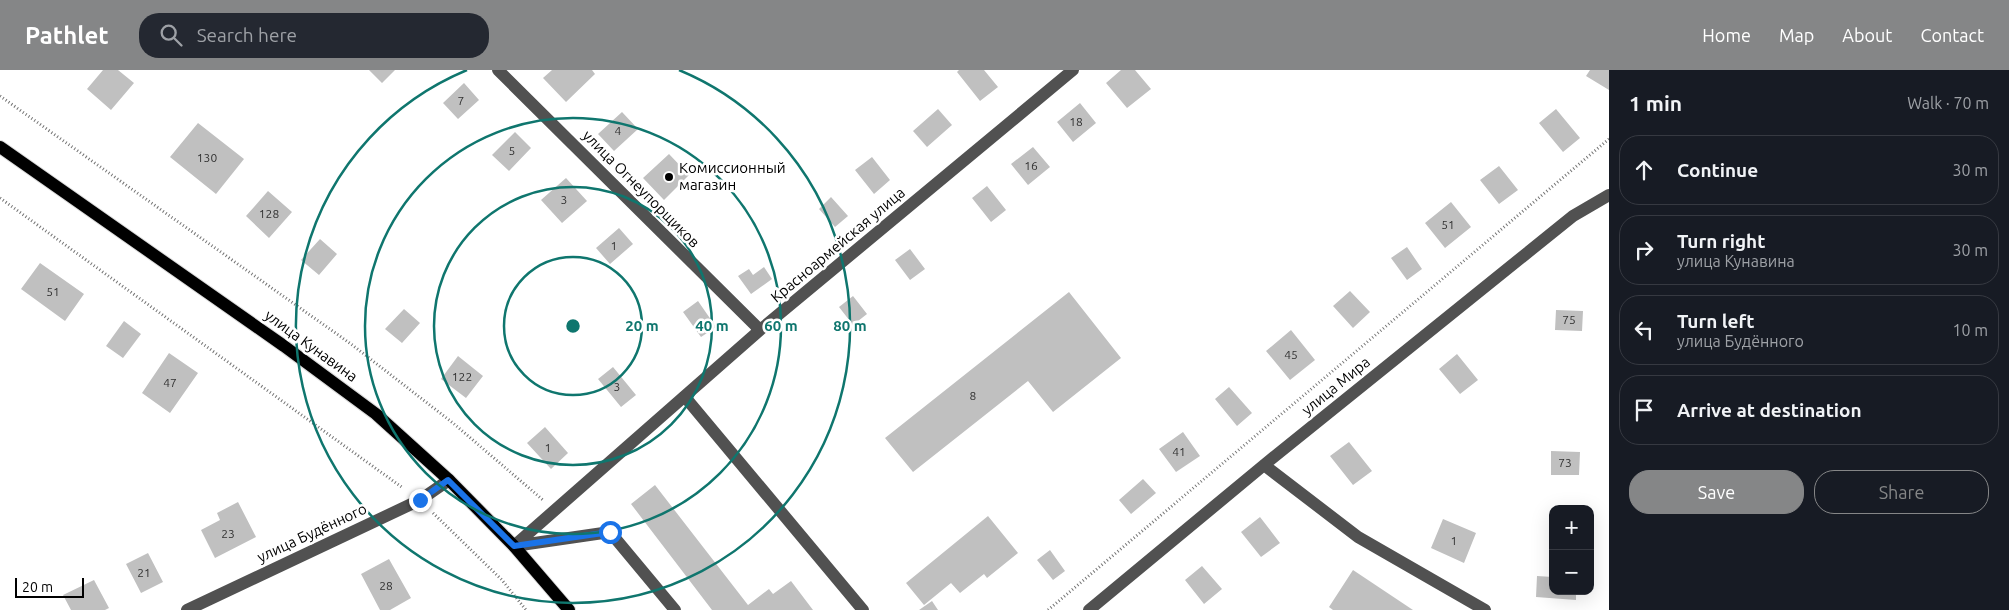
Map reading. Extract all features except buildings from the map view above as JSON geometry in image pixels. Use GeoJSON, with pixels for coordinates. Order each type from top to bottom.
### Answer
{"type":"FeatureCollection","features":[{"type":"Feature","properties":{"kind":"main road","name":"улица Кунавина"},"geometry":{"type":"LineString","coordinates":[[0,147],[284,346],[376,414],[448,480],[514,546],[569,610]]}},
{"type":"Feature","properties":{"kind":"street","name":"улица Огнеупорщиков"},"geometry":{"type":"LineString","coordinates":[[498,70],[760,330]]}},
{"type":"Feature","properties":{"kind":"street","name":"Красноармейская улица"},"geometry":{"type":"LineString","coordinates":[[514,546],[760,330],[1073,70]]}},
{"type":"Feature","properties":{"kind":"street","name":"улица Мира"},"geometry":{"type":"LineString","coordinates":[[1089,610],[1264,465],[1573,216],[1609,195]]}},
{"type":"Feature","properties":{"kind":"street"},"geometry":{"type":"LineString","coordinates":[[685,397],[863,610]]}},
{"type":"Feature","properties":{"kind":"street"},"geometry":{"type":"LineString","coordinates":[[1264,465],[1358,537],[1485,610]]}},
{"type":"Feature","properties":{"kind":"street","name":"улица Будённого"},"geometry":{"type":"LineString","coordinates":[[187,610],[420,500],[448,480]]}},
{"type":"Feature","properties":{"kind":"street"},"geometry":{"type":"LineString","coordinates":[[514,546],[610,532],[675,610]]}},
{"type":"Feature","properties":{"kind":"path"},"geometry":{"type":"LineString","coordinates":[[0,96],[351,344],[453,423],[554,510]]}},
{"type":"Feature","properties":{"kind":"path"},"geometry":{"type":"LineString","coordinates":[[1048,610],[1609,139]]}},
{"type":"Feature","properties":{"kind":"path"},"geometry":{"type":"LineString","coordinates":[[0,198],[420,500],[502,580],[526,610]]}},
{"type":"Feature","properties":{"kind":"place","name":"Комиссионный магазин"},"geometry":{"type":"Point","coordinates":[669,177]}},
{"type":"Feature","properties":{"kind":"route"},"geometry":{"type":"LineString","coordinates":[[420,500],[448,480],[514,546],[610,532]]}}]}
